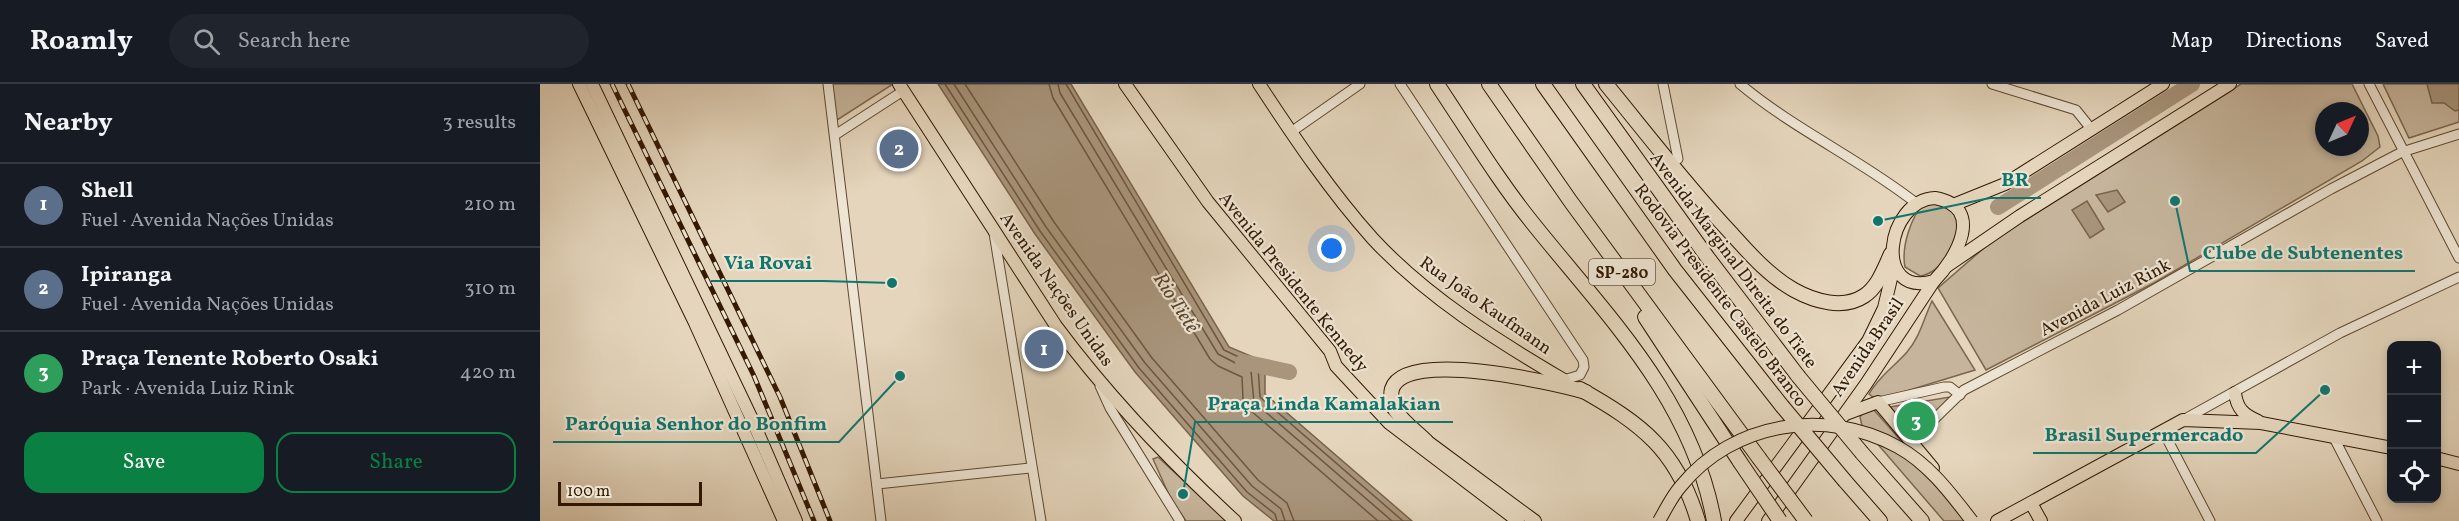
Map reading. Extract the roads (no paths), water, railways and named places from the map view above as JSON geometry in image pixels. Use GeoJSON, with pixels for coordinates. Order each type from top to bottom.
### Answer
{"type":"FeatureCollection","features":[{"type":"Feature","properties":{"kind":"highway"},"geometry":{"type":"LineString","coordinates":[[1437,84],[1533,225],[1635,350],[1666,396],[1692,443],[1701,467],[1714,521]]}},
{"type":"Feature","properties":{"kind":"highway","name":"SP-280"},"geometry":{"type":"LineString","coordinates":[[1489,84],[1627,279],[1806,521]]}},
{"type":"Feature","properties":{"kind":"highway","name":"Rodovia Presidente Castelo Branco"},"geometry":{"type":"LineString","coordinates":[[1544,84],[1675,270],[1782,406],[1880,521]]}},
{"type":"Feature","properties":{"kind":"highway","name":"Avenida Marginal Direita do Tiete"},"geometry":{"type":"LineString","coordinates":[[1583,84],[1708,258],[1798,376],[1922,521]]}},
{"type":"Feature","properties":{"kind":"highway"},"geometry":{"type":"LineString","coordinates":[[1606,84],[1690,189],[1765,269],[1794,290],[1823,301],[1838,303],[1857,300],[1865,296],[1877,283],[1893,260]]}},
{"type":"Feature","properties":{"kind":"highway"},"geometry":{"type":"LineString","coordinates":[[1627,279],[1627,291],[1780,521]]}},
{"type":"Feature","properties":{"kind":"highway"},"geometry":{"type":"LineString","coordinates":[[1426,441],[1396,411],[1391,394],[1393,386],[1400,378],[1413,371],[1436,369],[1504,375],[1545,381],[1586,392]]}},
{"type":"Feature","properties":{"kind":"highway"},"geometry":{"type":"LineString","coordinates":[[1564,380],[1637,426],[1665,450],[1683,479],[1698,521]]}},
{"type":"Feature","properties":{"kind":"main road"},"geometry":{"type":"LineString","coordinates":[[579,84],[695,324],[784,521]]}},
{"type":"Feature","properties":{"kind":"main road"},"geometry":{"type":"LineString","coordinates":[[592,84],[751,417],[796,521]]}},
{"type":"Feature","properties":{"kind":"main road","name":"Avenida Presidente Kennedy"},"geometry":{"type":"LineString","coordinates":[[1125,84],[1208,202],[1330,351],[1336,366],[1389,423],[1518,521]]}},
{"type":"Feature","properties":{"kind":"main road","name":"Rua João Kaufmann"},"geometry":{"type":"LineString","coordinates":[[1259,84],[1350,212],[1392,257],[1442,300],[1512,349],[1564,380]]}},
{"type":"Feature","properties":{"kind":"main road"},"geometry":{"type":"LineString","coordinates":[[1916,202],[1935,198],[1953,205],[1989,192],[2163,84]]}},
{"type":"Feature","properties":{"kind":"main road","name":"Avenida Brasil"},"geometry":{"type":"LineString","coordinates":[[1947,266],[2020,216],[2230,84]]}},
{"type":"Feature","properties":{"kind":"main road","name":"Avenida Nações Unidas"},"geometry":{"type":"LineString","coordinates":[[901,88],[1056,326],[1098,381],[1235,521]]}},
{"type":"Feature","properties":{"kind":"main road","name":"Avenida Brasil"},"geometry":{"type":"LineString","coordinates":[[1736,521],[1868,341],[1884,308],[1899,227],[1916,202]]}},
{"type":"Feature","properties":{"kind":"main road","name":"Avenida Brasil"},"geometry":{"type":"LineString","coordinates":[[1768,521],[1844,415],[1960,245],[1964,231],[1962,217],[1953,205]]}},
{"type":"Feature","properties":{"kind":"main road","name":"Avenida Brasil"},"geometry":{"type":"LineString","coordinates":[[1893,260],[1908,280],[1921,283],[1934,281]]}},
{"type":"Feature","properties":{"kind":"main road"},"geometry":{"type":"LineString","coordinates":[[1330,351],[1394,417],[1536,521]]}},
{"type":"Feature","properties":{"kind":"main road"},"geometry":{"type":"LineString","coordinates":[[2235,393],[2238,405],[2245,416],[2261,423]]}},
{"type":"Feature","properties":{"kind":"main road"},"geometry":{"type":"LineString","coordinates":[[1844,415],[1878,402],[1979,521]]}},
{"type":"Feature","properties":{"kind":"main road"},"geometry":{"type":"LineString","coordinates":[[1997,521],[2183,420],[2261,423],[2387,447]]}},
{"type":"Feature","properties":{"kind":"main road"},"geometry":{"type":"LineString","coordinates":[[1659,521],[1683,483],[1707,460],[1732,445],[1771,429],[1821,424],[1852,428],[1898,447],[1931,472],[1972,521]]}},
{"type":"Feature","properties":{"kind":"main road"},"geometry":{"type":"LineString","coordinates":[[2441,459],[2459,464]]}},
{"type":"Feature","properties":{"kind":"main road"},"geometry":{"type":"LineString","coordinates":[[2031,503],[2041,521]]}},
{"type":"Feature","properties":{"kind":"street"},"geometry":{"type":"LineString","coordinates":[[828,84],[881,521]]}},
{"type":"Feature","properties":{"kind":"street"},"geometry":{"type":"LineString","coordinates":[[1291,132],[1360,84]]}},
{"type":"Feature","properties":{"kind":"street"},"geometry":{"type":"LineString","coordinates":[[1400,84],[1583,360],[1582,374],[1564,380]]}},
{"type":"Feature","properties":{"kind":"street"},"geometry":{"type":"LineString","coordinates":[[1663,84],[1678,159]]}},
{"type":"Feature","properties":{"kind":"street"},"geometry":{"type":"LineString","coordinates":[[1740,84],[1770,108],[1874,172],[1916,202]]}},
{"type":"Feature","properties":{"kind":"street"},"geometry":{"type":"LineString","coordinates":[[1992,84],[2076,110],[2092,130]]}},
{"type":"Feature","properties":{"kind":"street"},"geometry":{"type":"LineString","coordinates":[[2369,84],[2402,152],[2459,258]]}},
{"type":"Feature","properties":{"kind":"street"},"geometry":{"type":"LineString","coordinates":[[835,135],[901,88]]}},
{"type":"Feature","properties":{"kind":"street","name":"Avenida Luiz Rink"},"geometry":{"type":"LineString","coordinates":[[1914,446],[1928,424],[1960,395],[2118,310],[2331,189],[2402,152],[2459,134]]}},
{"type":"Feature","properties":{"kind":"street"},"geometry":{"type":"LineString","coordinates":[[993,231],[1030,468],[1041,521]]}},
{"type":"Feature","properties":{"kind":"street"},"geometry":{"type":"LineString","coordinates":[[2183,420],[2340,333],[2459,276]]}},
{"type":"Feature","properties":{"kind":"street"},"geometry":{"type":"LineString","coordinates":[[1098,381],[1110,408],[1180,521]]}},
{"type":"Feature","properties":{"kind":"street"},"geometry":{"type":"LineString","coordinates":[[1878,402],[1944,387],[1950,387],[1960,395]]}},
{"type":"Feature","properties":{"kind":"street"},"geometry":{"type":"LineString","coordinates":[[2163,431],[2210,521]]}},
{"type":"Feature","properties":{"kind":"street"},"geometry":{"type":"LineString","coordinates":[[2333,436],[2377,521]]}},
{"type":"Feature","properties":{"kind":"street"},"geometry":{"type":"LineString","coordinates":[[876,484],[1030,468]]}},
{"type":"Feature","properties":{"kind":"water","name":"Rio Tietê"},"geometry":{"type":"Polygon","coordinates":[[[938,84],[1071,84],[1229,347],[1265,362],[1265,394],[1412,521],[1274,521],[1243,496],[1135,372],[1035,234],[938,84]]]}},
{"type":"Feature","properties":{"kind":"water"},"geometry":{"type":"Polygon","coordinates":[[[2427,84],[2459,84],[2459,110],[2455,111],[2444,103],[2432,103],[2427,84]]]}},
{"type":"Feature","properties":{"kind":"water"},"geometry":{"type":"Polygon","coordinates":[[[2117,190],[2125,202],[2108,212],[2096,195],[2117,190]]]}},
{"type":"Feature","properties":{"kind":"water"},"geometry":{"type":"Polygon","coordinates":[[[2087,201],[2104,229],[2090,238],[2072,210],[2087,201]]]}},
{"type":"Feature","properties":{"kind":"waterway"},"geometry":{"type":"LineString","coordinates":[[1998,207],[2192,84]]}},
{"type":"Feature","properties":{"kind":"waterway"},"geometry":{"type":"LineString","coordinates":[[1243,362],[1289,372]]}},
{"type":"Feature","properties":{"kind":"railway"},"geometry":{"type":"LineString","coordinates":[[612,84],[754,376],[814,521]]}},
{"type":"Feature","properties":{"kind":"railway"},"geometry":{"type":"LineString","coordinates":[[628,84],[780,397],[830,521]]}},
{"type":"Feature","properties":{"kind":"place","name":"Ipiranga"},"geometry":{"type":"Point","coordinates":[899,149]}},
{"type":"Feature","properties":{"kind":"place","name":"Clube de Subtenentes"},"geometry":{"type":"Point","coordinates":[2175,201]}},
{"type":"Feature","properties":{"kind":"place","name":"BR"},"geometry":{"type":"Point","coordinates":[1878,221]}},
{"type":"Feature","properties":{"kind":"place","name":"Via Rovai"},"geometry":{"type":"Point","coordinates":[892,283]}},
{"type":"Feature","properties":{"kind":"place","name":"Shell"},"geometry":{"type":"Point","coordinates":[1044,349]}},
{"type":"Feature","properties":{"kind":"place","name":"Paróquia Senhor do Bonfim"},"geometry":{"type":"Point","coordinates":[900,376]}},
{"type":"Feature","properties":{"kind":"place","name":"Brasil Supermercado"},"geometry":{"type":"Point","coordinates":[2325,390]}},
{"type":"Feature","properties":{"kind":"place","name":"Praça Tenente Roberto Osaki"},"geometry":{"type":"Point","coordinates":[1916,421]}},
{"type":"Feature","properties":{"kind":"place","name":"Praça Linda Kamalakian"},"geometry":{"type":"Point","coordinates":[1183,494]}}]}
